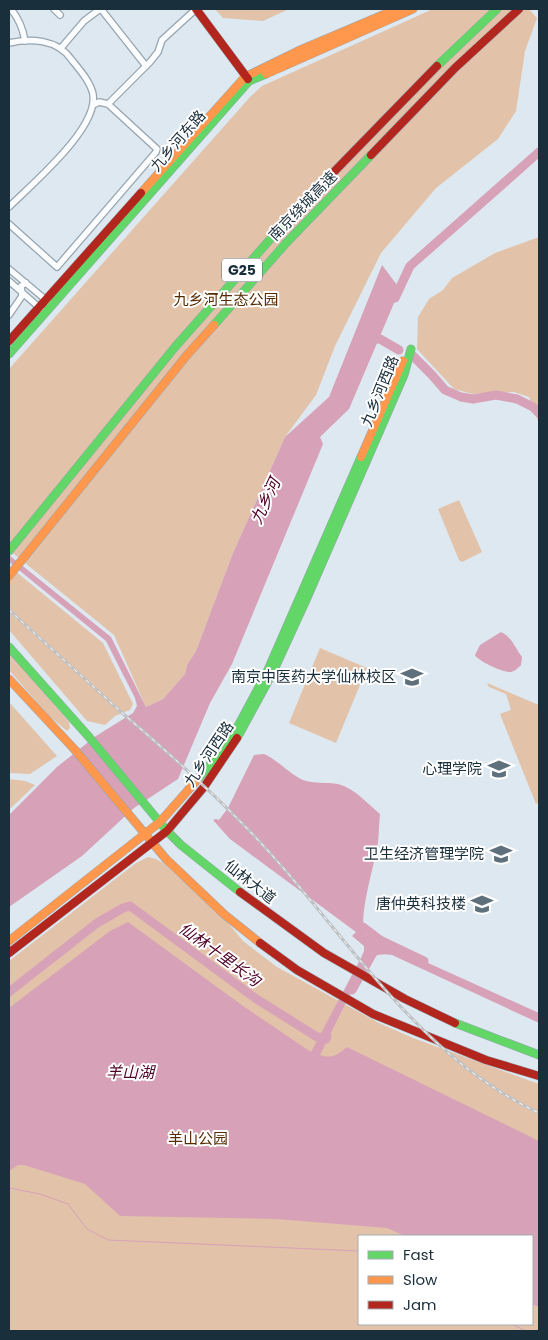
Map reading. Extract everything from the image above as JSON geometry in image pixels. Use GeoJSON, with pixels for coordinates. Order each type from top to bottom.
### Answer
{"type":"FeatureCollection","features":[{"type":"Feature","properties":{"kind":"main road"},"geometry":{"type":"LineString","coordinates":[[196,9],[247,79]]}},
{"type":"Feature","properties":{"kind":"main road","name":"九乡河东路"},"geometry":{"type":"LineString","coordinates":[[9,341],[49,303],[247,79],[298,51],[397,9]]}},
{"type":"Feature","properties":{"kind":"main road","name":"九乡河东路"},"geometry":{"type":"LineString","coordinates":[[247,79],[413,9]]}},
{"type":"Feature","properties":{"kind":"main road","name":"南京绕城高速"},"geometry":{"type":"LineString","coordinates":[[9,551],[175,347],[275,233],[444,59],[497,9]]}},
{"type":"Feature","properties":{"kind":"main road","name":"南京绕城高速"},"geometry":{"type":"LineString","coordinates":[[9,576],[188,355],[287,242],[455,68],[519,9]]}},
{"type":"Feature","properties":{"kind":"main road","name":"九乡河东路"},"geometry":{"type":"LineString","coordinates":[[9,354],[42,310]]}},
{"type":"Feature","properties":{"kind":"main road","name":"九乡河西路"},"geometry":{"type":"LineString","coordinates":[[9,941],[160,822],[175,807],[230,741],[267,672],[368,439],[410,349],[404,375],[306,600],[272,674],[233,746],[204,787],[167,831],[9,953]]}},
{"type":"Feature","properties":{"kind":"main road","name":"仙林大道"},"geometry":{"type":"LineString","coordinates":[[9,647],[90,738],[167,831],[219,876],[271,916],[324,953],[353,970],[442,1018],[539,1055]]}},
{"type":"Feature","properties":{"kind":"main road"},"geometry":{"type":"LineString","coordinates":[[9,678],[75,750],[152,843],[194,887],[255,940],[297,970],[402,1027],[486,1060],[539,1076]]}},
{"type":"Feature","properties":{"kind":"street"},"geometry":{"type":"LineString","coordinates":[[11,9],[18,17],[23,28],[25,40]]}},
{"type":"Feature","properties":{"kind":"street"},"geometry":{"type":"LineString","coordinates":[[54,9],[60,15]]}},
{"type":"Feature","properties":{"kind":"street"},"geometry":{"type":"LineString","coordinates":[[61,48],[84,21],[100,9],[146,66]]}},
{"type":"Feature","properties":{"kind":"street"},"geometry":{"type":"LineString","coordinates":[[108,104],[158,52],[162,40],[196,9]]}},
{"type":"Feature","properties":{"kind":"street"},"geometry":{"type":"LineString","coordinates":[[9,44],[25,40],[39,41],[61,48],[88,82],[93,94],[91,114],[74,141],[9,207]]}},
{"type":"Feature","properties":{"kind":"street"},"geometry":{"type":"LineString","coordinates":[[9,224],[57,267],[156,152],[157,149],[108,104],[99,102],[93,105]]}},
{"type":"Feature","properties":{"kind":"street"},"geometry":{"type":"LineString","coordinates":[[9,269],[49,303]]}},
{"type":"Feature","properties":{"kind":"street"},"geometry":{"type":"LineString","coordinates":[[9,281],[42,310]]}},
{"type":"Feature","properties":{"kind":"street"},"geometry":{"type":"LineString","coordinates":[[9,315],[22,296],[21,286],[26,283]]}},
{"type":"Feature","properties":{"kind":"green space"},"geometry":{"type":"Polygon","coordinates":[[[215,9],[289,9],[263,21],[223,18],[215,9]]]}},
{"type":"Feature","properties":{"kind":"green space","name":"九乡河生态公园"},"geometry":{"type":"Polygon","coordinates":[[[433,9],[529,9],[537,18],[525,51],[516,111],[498,139],[436,188],[381,253],[335,346],[316,395],[285,437],[233,553],[196,651],[187,665],[185,674],[163,699],[146,707],[114,635],[9,550],[9,369],[250,97],[262,86],[433,9]]]}},
{"type":"Feature","properties":{"kind":"green space"},"geometry":{"type":"Polygon","coordinates":[[[539,237],[539,424],[529,397],[514,392],[473,394],[454,389],[417,349],[418,317],[429,299],[443,290],[452,278],[495,253],[539,237]]]}},
{"type":"Feature","properties":{"kind":"green space"},"geometry":{"type":"Polygon","coordinates":[[[459,500],[482,552],[462,562],[459,560],[438,509],[459,500]]]}},
{"type":"Feature","properties":{"kind":"green space"},"geometry":{"type":"Polygon","coordinates":[[[9,566],[103,643],[133,704],[130,710],[115,716],[105,725],[87,721],[9,630],[9,566]]]}},
{"type":"Feature","properties":{"kind":"green space"},"geometry":{"type":"Polygon","coordinates":[[[320,648],[367,668],[336,743],[289,723],[320,648]]]}},
{"type":"Feature","properties":{"kind":"green space"},"geometry":{"type":"Polygon","coordinates":[[[9,652],[69,722],[70,728],[67,731],[49,716],[9,670],[9,652]]]}},
{"type":"Feature","properties":{"kind":"green space"},"geometry":{"type":"Polygon","coordinates":[[[487,683],[539,705],[539,803],[536,804],[500,714],[511,710],[506,694],[489,687],[487,683]]]}},
{"type":"Feature","properties":{"kind":"green space"},"geometry":{"type":"Polygon","coordinates":[[[9,702],[57,756],[30,774],[9,773],[9,702]]]}},
{"type":"Feature","properties":{"kind":"green space"},"geometry":{"type":"Polygon","coordinates":[[[9,779],[25,781],[35,785],[9,810],[9,779]]]}},
{"type":"Feature","properties":{"kind":"green space","name":"羊山公园"},"geometry":{"type":"Polygon","coordinates":[[[148,857],[163,863],[229,924],[243,941],[277,967],[379,1023],[413,1038],[539,1084],[539,1331],[9,1331],[9,961],[136,863],[148,857]]]}},
{"type":"Feature","properties":{"kind":"water"},"geometry":{"type":"Polygon","coordinates":[[[382,265],[400,289],[349,409],[320,437],[323,444],[232,664],[210,703],[178,779],[134,808],[82,856],[9,907],[9,815],[57,767],[96,736],[133,713],[137,706],[135,698],[106,641],[9,562],[9,555],[111,637],[146,707],[163,699],[185,674],[187,665],[196,651],[233,553],[285,437],[329,397],[382,265]]]}},
{"type":"Feature","properties":{"kind":"water"},"geometry":{"type":"Polygon","coordinates":[[[501,632],[511,640],[522,657],[521,665],[511,672],[491,666],[475,655],[480,645],[501,632]]]}},
{"type":"Feature","properties":{"kind":"water","name":"羊山湖"},"geometry":{"type":"Polygon","coordinates":[[[264,754],[303,780],[344,786],[380,814],[378,842],[363,918],[366,935],[539,1013],[539,1023],[392,955],[384,954],[374,957],[365,964],[320,1055],[334,1056],[347,1047],[539,1141],[539,1307],[533,1304],[533,1235],[403,1235],[387,1228],[276,1219],[120,1216],[85,1184],[24,1165],[18,1165],[9,1171],[9,1008],[110,931],[128,922],[243,1006],[311,1052],[361,958],[364,946],[352,936],[356,932],[230,839],[213,820],[219,820],[228,808],[254,755],[264,754]]]}},
{"type":"Feature","properties":{"kind":"waterway","name":"九乡河"},"geometry":{"type":"LineString","coordinates":[[395,298],[410,266],[539,152]]}},
{"type":"Feature","properties":{"kind":"waterway"},"geometry":{"type":"LineString","coordinates":[[370,339],[380,339],[399,350]]}},
{"type":"Feature","properties":{"kind":"waterway"},"geometry":{"type":"LineString","coordinates":[[413,356],[445,390],[461,397],[473,399],[496,395],[517,399],[533,407],[539,413]]}},
{"type":"Feature","properties":{"kind":"waterway","name":"仙林十里长沟"},"geometry":{"type":"LineString","coordinates":[[9,992],[97,923],[130,906],[255,998],[317,1037],[326,1039],[327,1036]]}},
{"type":"Feature","properties":{"kind":"waterway","name":"仙林十里长沟"},"geometry":{"type":"LineString","coordinates":[[363,927],[380,940],[424,961]]}},
{"type":"Feature","properties":{"kind":"waterway","name":"仙林十里长沟"},"geometry":{"type":"LineString","coordinates":[[352,990],[380,940]]}},
{"type":"Feature","properties":{"kind":"waterway"},"geometry":{"type":"LineString","coordinates":[[9,1188],[40,1194],[68,1204],[87,1229],[108,1240],[358,1251]]}},
{"type":"Feature","properties":{"kind":"waterway"},"geometry":{"type":"LineString","coordinates":[[513,1325],[526,1331]]}},
{"type":"Feature","properties":{"kind":"railway"},"geometry":{"type":"LineString","coordinates":[[9,610],[192,775],[243,824],[420,1027],[456,1060],[496,1089],[539,1113]]}},
{"type":"Feature","properties":{"kind":"traffic: fast"},"geometry":{"type":"LineString","coordinates":[[437,66],[497,9]]}},
{"type":"Feature","properties":{"kind":"traffic: fast"},"geometry":{"type":"LineString","coordinates":[[9,354],[249,81],[266,74]]}},
{"type":"Feature","properties":{"kind":"traffic: fast"},"geometry":{"type":"LineString","coordinates":[[214,325],[287,242],[371,155]]}},
{"type":"Feature","properties":{"kind":"traffic: fast"},"geometry":{"type":"LineString","coordinates":[[9,551],[175,347],[289,218]]}},
{"type":"Feature","properties":{"kind":"traffic: fast"},"geometry":{"type":"LineString","coordinates":[[237,738],[272,674],[306,600],[404,375],[411,349]]}},
{"type":"Feature","properties":{"kind":"traffic: fast"},"geometry":{"type":"LineString","coordinates":[[197,780],[230,741],[267,672],[361,457]]}},
{"type":"Feature","properties":{"kind":"traffic: fast"},"geometry":{"type":"LineString","coordinates":[[9,647],[89,737],[167,831],[181,845],[240,892]]}},
{"type":"Feature","properties":{"kind":"traffic: fast"},"geometry":{"type":"LineString","coordinates":[[455,1023],[539,1055]]}},
{"type":"Feature","properties":{"kind":"traffic: slow"},"geometry":{"type":"LineString","coordinates":[[141,193],[245,77],[298,51],[397,9]]}},
{"type":"Feature","properties":{"kind":"traffic: slow"},"geometry":{"type":"LineString","coordinates":[[266,74],[413,9]]}},
{"type":"Feature","properties":{"kind":"traffic: slow"},"geometry":{"type":"LineString","coordinates":[[9,576],[187,355],[214,325]]}},
{"type":"Feature","properties":{"kind":"traffic: slow"},"geometry":{"type":"LineString","coordinates":[[361,457],[403,361]]}},
{"type":"Feature","properties":{"kind":"traffic: slow"},"geometry":{"type":"LineString","coordinates":[[9,679],[75,750],[166,859],[225,915],[260,943]]}},
{"type":"Feature","properties":{"kind":"traffic: slow"},"geometry":{"type":"LineString","coordinates":[[9,941],[160,822],[197,780]]}},
{"type":"Feature","properties":{"kind":"traffic: jam"},"geometry":{"type":"LineString","coordinates":[[196,9],[248,79]]}},
{"type":"Feature","properties":{"kind":"traffic: jam"},"geometry":{"type":"LineString","coordinates":[[371,155],[455,68],[519,9]]}},
{"type":"Feature","properties":{"kind":"traffic: jam"},"geometry":{"type":"LineString","coordinates":[[289,218],[437,66]]}},
{"type":"Feature","properties":{"kind":"traffic: jam"},"geometry":{"type":"LineString","coordinates":[[9,341],[141,193]]}},
{"type":"Feature","properties":{"kind":"traffic: jam"},"geometry":{"type":"LineString","coordinates":[[9,953],[167,831],[204,787],[237,738]]}},
{"type":"Feature","properties":{"kind":"traffic: jam"},"geometry":{"type":"LineString","coordinates":[[240,892],[324,953],[405,999],[455,1023]]}},
{"type":"Feature","properties":{"kind":"traffic: jam"},"geometry":{"type":"LineString","coordinates":[[260,943],[297,970],[373,1014],[486,1060],[539,1076]]}},
{"type":"Feature","properties":{"kind":"place","name":"南京中医药大学仙林校区"},"geometry":{"type":"Point","coordinates":[412,677]}},
{"type":"Feature","properties":{"kind":"place","name":"心理学院"},"geometry":{"type":"Point","coordinates":[499,769]}},
{"type":"Feature","properties":{"kind":"place","name":"卫生经济管理学院"},"geometry":{"type":"Point","coordinates":[501,854]}},
{"type":"Feature","properties":{"kind":"place","name":"唐仲英科技楼"},"geometry":{"type":"Point","coordinates":[482,904]}}]}
